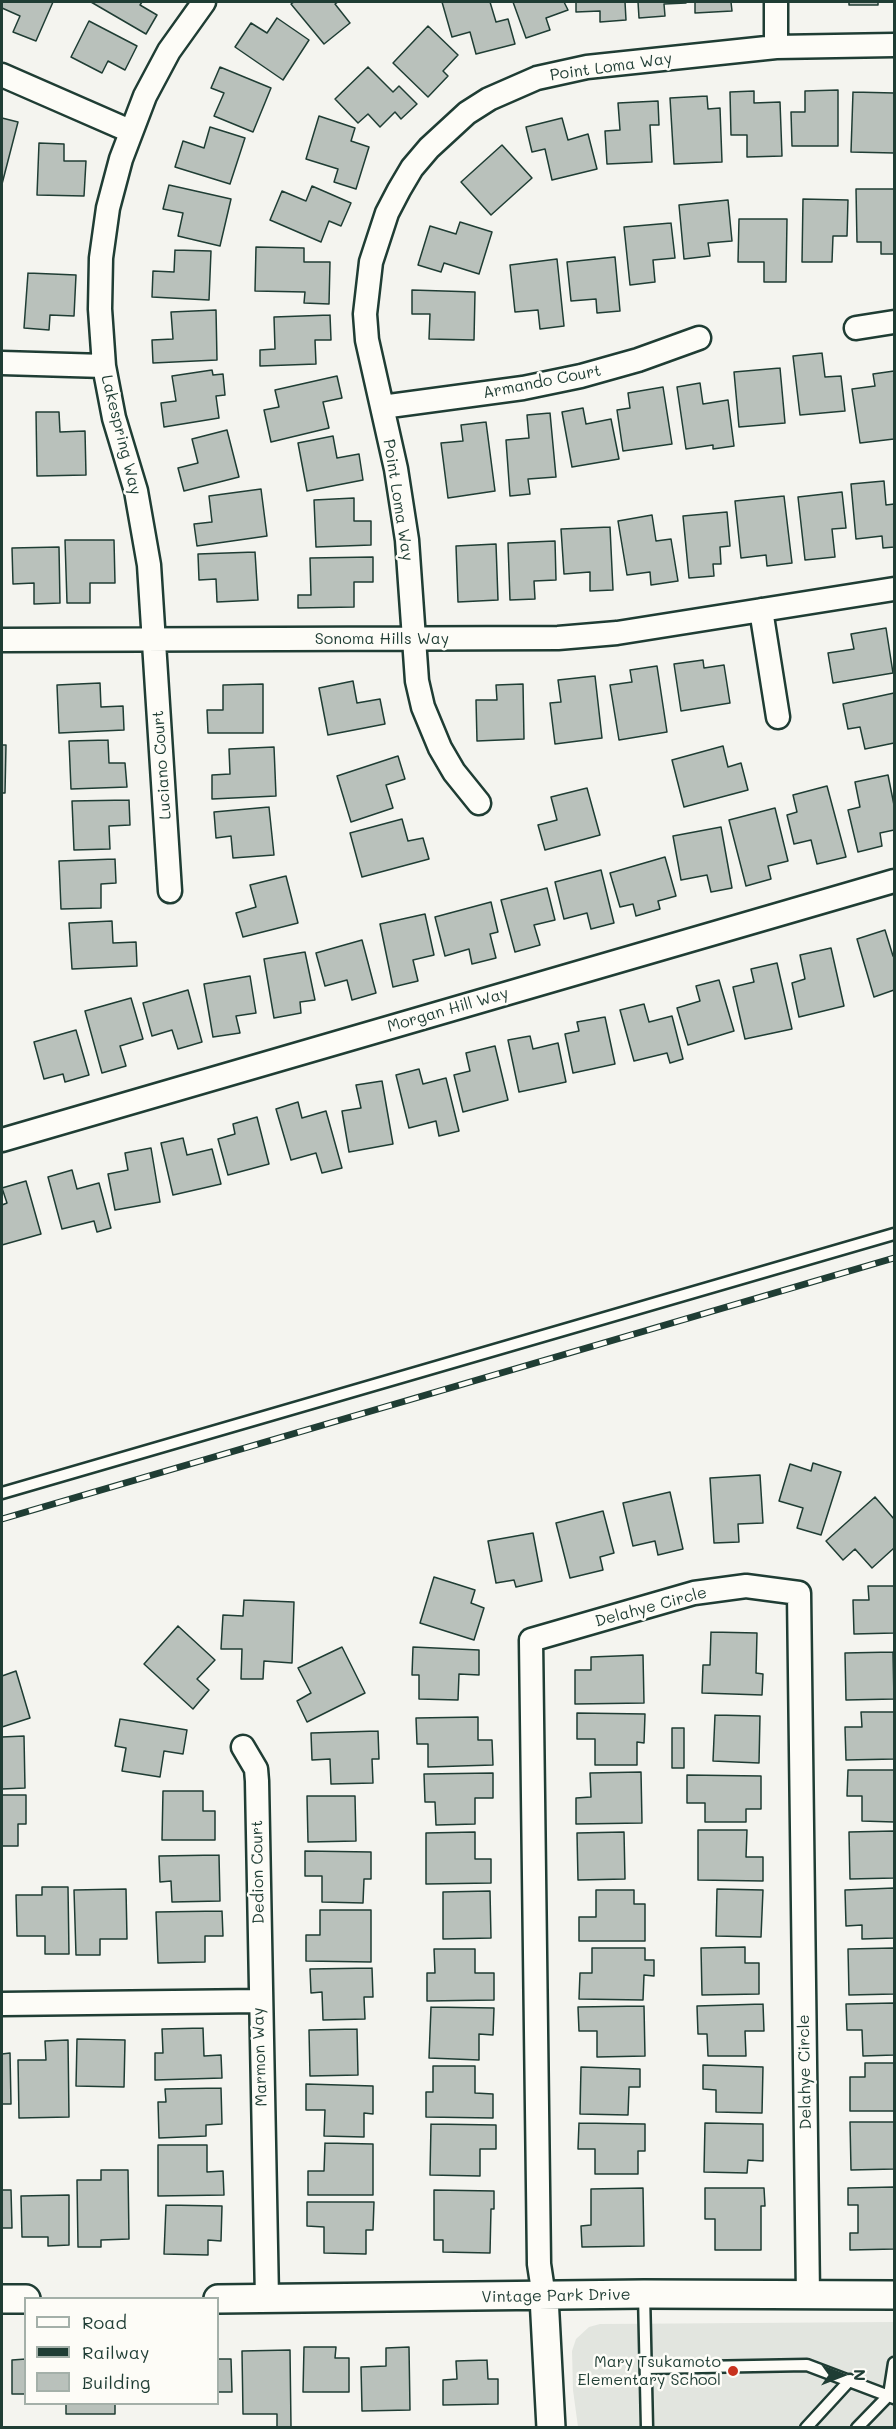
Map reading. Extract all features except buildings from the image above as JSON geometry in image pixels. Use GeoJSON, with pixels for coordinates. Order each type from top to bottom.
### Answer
{"type":"FeatureCollection","features":[{"type":"Feature","properties":{"kind":"street","name":"Lakespring Way"},"geometry":{"type":"LineString","coordinates":[[154,640],[146,540],[135,490],[114,418],[104,366],[100,309],[101,258],[108,208],[130,131],[145,96],[169,51],[204,2]]}},
{"type":"Feature","properties":{"kind":"street"},"geometry":{"type":"LineString","coordinates":[[776,2],[776,47]]}},
{"type":"Feature","properties":{"kind":"street","name":"Point Loma Way"},"geometry":{"type":"LineString","coordinates":[[479,804],[454,772],[428,722],[417,681],[407,540],[396,469],[367,340],[365,314],[371,262],[387,213],[399,190],[412,168],[447,129],[489,99],[537,78],[562,71],[776,47],[894,45]]}},
{"type":"Feature","properties":{"kind":"street"},"geometry":{"type":"LineString","coordinates":[[2,75],[130,131]]}},
{"type":"Feature","properties":{"kind":"street"},"geometry":{"type":"LineString","coordinates":[[856,328],[894,322]]}},
{"type":"Feature","properties":{"kind":"street","name":"Armando Court"},"geometry":{"type":"LineString","coordinates":[[381,407],[523,388],[581,376],[638,360],[699,338]]}},
{"type":"Feature","properties":{"kind":"street"},"geometry":{"type":"LineString","coordinates":[[2,363],[104,366]]}},
{"type":"Feature","properties":{"kind":"street","name":"Sonoma Hills Way"},"geometry":{"type":"LineString","coordinates":[[2,640],[558,638],[617,633],[894,589]]}},
{"type":"Feature","properties":{"kind":"street"},"geometry":{"type":"LineString","coordinates":[[761,610],[778,717]]}},
{"type":"Feature","properties":{"kind":"street","name":"Luciano Court"},"geometry":{"type":"LineString","coordinates":[[154,640],[170,891]]}},
{"type":"Feature","properties":{"kind":"street","name":"Morgan Hill Way"},"geometry":{"type":"LineString","coordinates":[[2,1140],[894,881]]}},
{"type":"Feature","properties":{"kind":"street","name":"Delahye Circle"},"geometry":{"type":"LineString","coordinates":[[544,2297],[538,2264],[531,1640],[694,1593],[746,1586],[799,1593],[808,2295]]}},
{"type":"Feature","properties":{"kind":"street","name":"Dedion Court"},"geometry":{"type":"LineString","coordinates":[[243,1748],[256,1769],[257,1781],[260,2001]]}},
{"type":"Feature","properties":{"kind":"street","name":"Marmon Way"},"geometry":{"type":"LineString","coordinates":[[2,2004],[260,2001],[267,2299]]}},
{"type":"Feature","properties":{"kind":"street","name":"Vintage Park Drive"},"geometry":{"type":"LineString","coordinates":[[219,2299],[544,2297],[644,2294],[894,2295]]}},
{"type":"Feature","properties":{"kind":"street"},"geometry":{"type":"LineString","coordinates":[[544,2297],[551,2427]]}},
{"type":"Feature","properties":{"kind":"street"},"geometry":{"type":"LineString","coordinates":[[2,2299],[24,2299]]}},
{"type":"Feature","properties":{"kind":"lane"},"geometry":{"type":"LineString","coordinates":[[2,1493],[894,1234]]}},
{"type":"Feature","properties":{"kind":"lane"},"geometry":{"type":"LineString","coordinates":[[644,2294],[647,2427]]}},
{"type":"Feature","properties":{"kind":"lane"},"geometry":{"type":"LineString","coordinates":[[857,2427],[892,2396],[894,2363]]}},
{"type":"Feature","properties":{"kind":"lane"},"geometry":{"type":"LineString","coordinates":[[647,2368],[807,2365],[892,2396]]}},
{"type":"Feature","properties":{"kind":"lane"},"geometry":{"type":"LineString","coordinates":[[806,2427],[850,2380]]}},
{"type":"Feature","properties":{"kind":"shaded area","name":"Mary Tsukamoto Elementary School"},"geometry":{"type":"Polygon","coordinates":[[[894,2322],[894,2427],[578,2427],[573,2390],[572,2351],[576,2339],[589,2327],[600,2324],[894,2322]]]}},
{"type":"Feature","properties":{"kind":"railway"},"geometry":{"type":"LineString","coordinates":[[2,1519],[894,1258]]}},
{"type":"Feature","properties":{"kind":"place","name":"Mary Tsukamoto Elementary School"},"geometry":{"type":"Point","coordinates":[733,2371]}}]}
